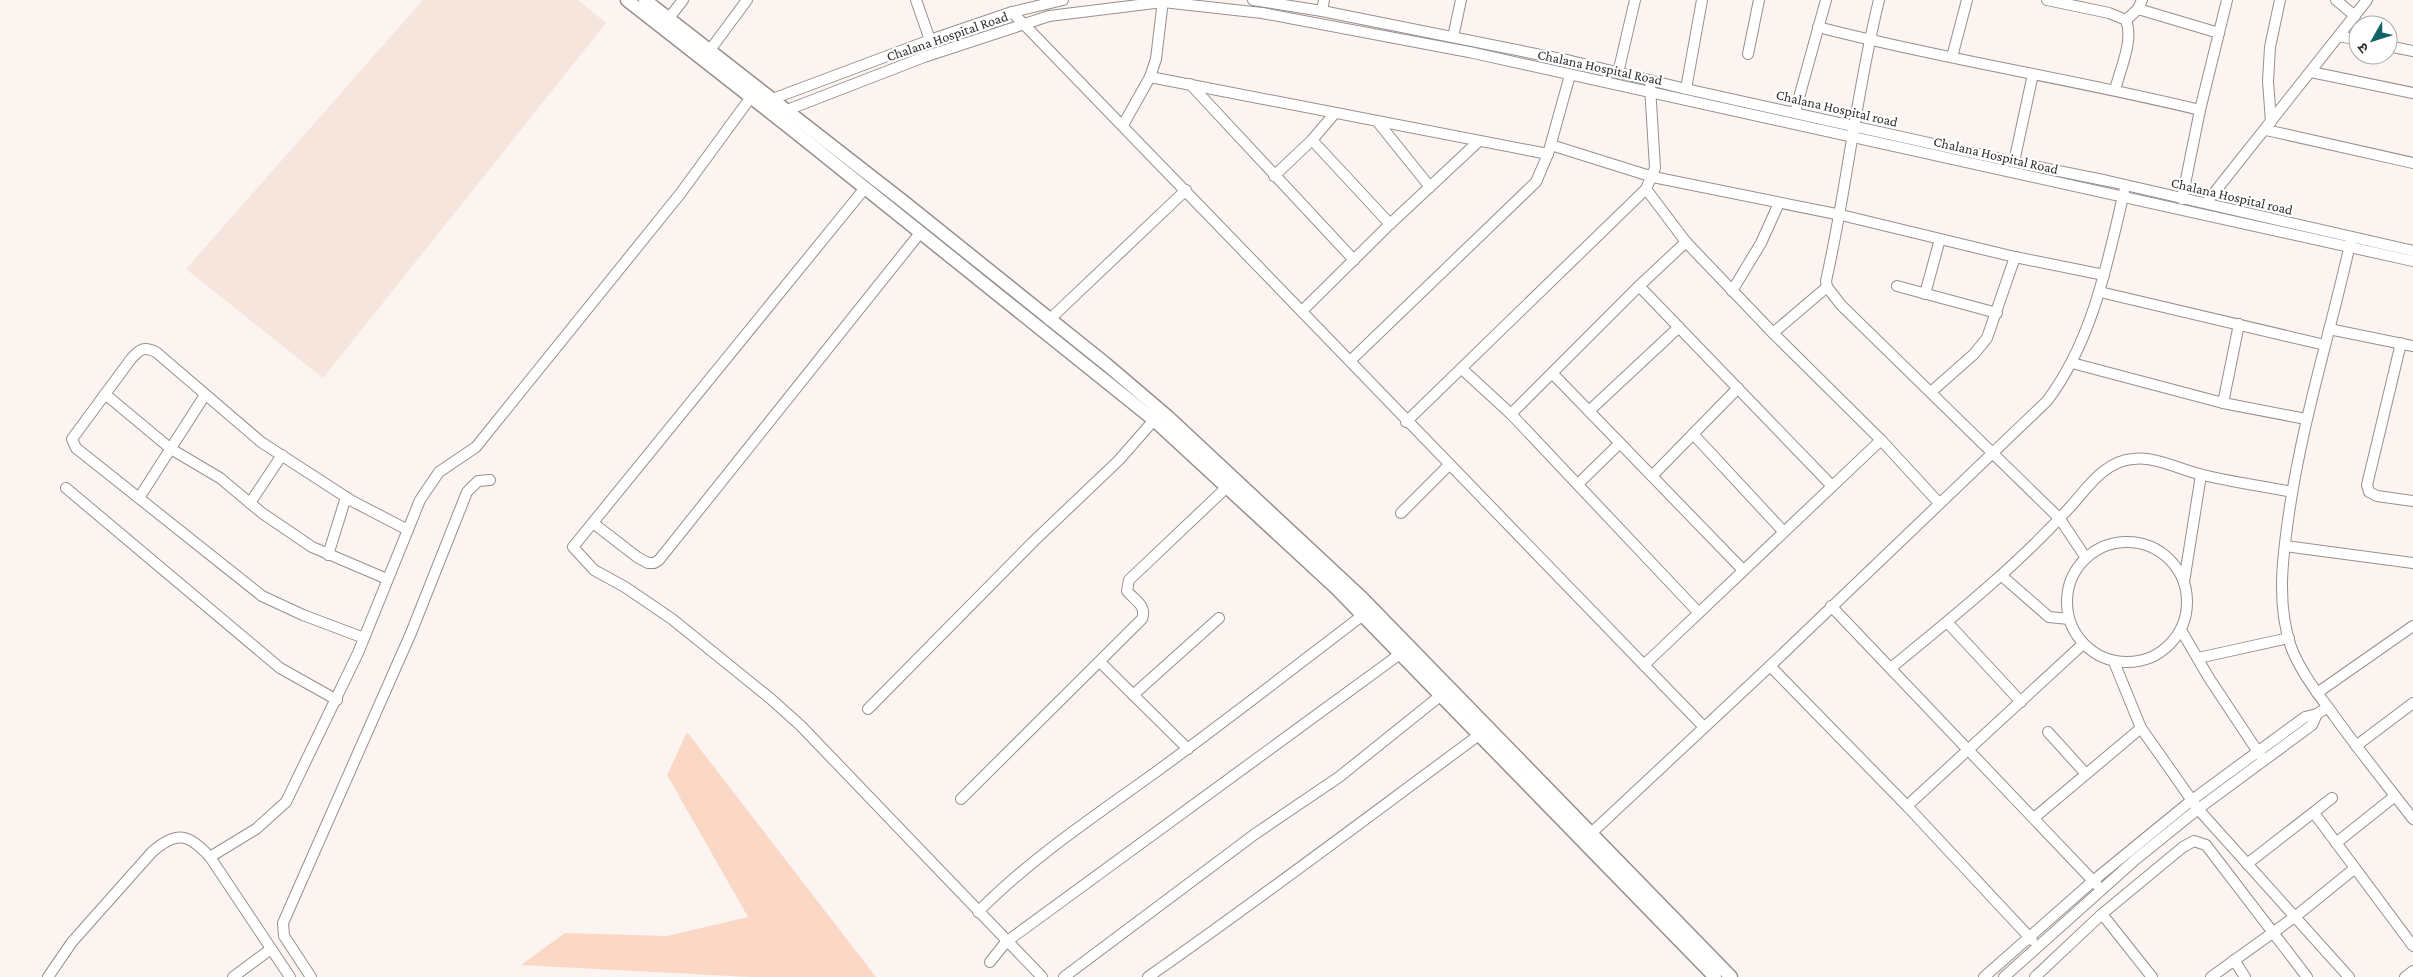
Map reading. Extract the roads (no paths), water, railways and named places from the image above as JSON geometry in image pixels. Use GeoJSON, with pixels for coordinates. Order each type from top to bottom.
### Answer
{"type":"FeatureCollection","features":[{"type":"Feature","properties":{"kind":"main road"},"geometry":{"type":"LineString","coordinates":[[627,0],[781,113],[1139,391],[1331,567],[1586,837],[1715,977]]}},
{"type":"Feature","properties":{"kind":"main road"},"geometry":{"type":"LineString","coordinates":[[646,0],[710,50],[761,100]]}},
{"type":"Feature","properties":{"kind":"main road"},"geometry":{"type":"LineString","coordinates":[[781,113],[865,188],[1154,420],[1228,487],[1363,615],[1479,735],[1731,977]]}},
{"type":"Feature","properties":{"kind":"street"},"geometry":{"type":"LineString","coordinates":[[669,18],[683,0]]}},
{"type":"Feature","properties":{"kind":"street"},"geometry":{"type":"LineString","coordinates":[[710,50],[747,0]]}},
{"type":"Feature","properties":{"kind":"street"},"geometry":{"type":"LineString","coordinates":[[916,0],[930,40]]}},
{"type":"Feature","properties":{"kind":"street","name":"Chalana Hospital road"},"geometry":{"type":"LineString","coordinates":[[761,100],[870,64],[930,40],[1012,12],[1046,1],[1063,0]]}},
{"type":"Feature","properties":{"kind":"street","name":"Chalana Hospital road"},"geometry":{"type":"LineString","coordinates":[[1253,0],[1269,1],[1453,37],[1649,79],[1686,89],[2206,203],[2350,242],[2413,251]]}},
{"type":"Feature","properties":{"kind":"street"},"geometry":{"type":"LineString","coordinates":[[1322,11],[1324,0]]}},
{"type":"Feature","properties":{"kind":"street"},"geometry":{"type":"LineString","coordinates":[[1453,37],[1461,0]]}},
{"type":"Feature","properties":{"kind":"street"},"geometry":{"type":"LineString","coordinates":[[1618,73],[1635,0]]}},
{"type":"Feature","properties":{"kind":"street"},"geometry":{"type":"LineString","coordinates":[[1686,89],[1702,0]]}},
{"type":"Feature","properties":{"kind":"street"},"geometry":{"type":"LineString","coordinates":[[1748,54],[1759,0]]}},
{"type":"Feature","properties":{"kind":"street"},"geometry":{"type":"LineString","coordinates":[[1795,112],[1826,0]]}},
{"type":"Feature","properties":{"kind":"street"},"geometry":{"type":"LineString","coordinates":[[1773,333],[1827,287],[1841,215],[1869,40],[1880,0]]}},
{"type":"Feature","properties":{"kind":"street"},"geometry":{"type":"LineString","coordinates":[[1952,57],[1967,0]]}},
{"type":"Feature","properties":{"kind":"street"},"geometry":{"type":"LineString","coordinates":[[2049,0],[2109,13],[2126,20],[2129,28],[2128,38],[2115,90]]}},
{"type":"Feature","properties":{"kind":"street"},"geometry":{"type":"LineString","coordinates":[[2182,199],[2200,110],[2227,0]]}},
{"type":"Feature","properties":{"kind":"street"},"geometry":{"type":"LineString","coordinates":[[2268,126],[2270,47],[2280,0]]}},
{"type":"Feature","properties":{"kind":"street"},"geometry":{"type":"LineString","coordinates":[[2336,0],[2354,15]]}},
{"type":"Feature","properties":{"kind":"street"},"geometry":{"type":"LineString","coordinates":[[2356,15],[2367,0]]}},
{"type":"Feature","properties":{"kind":"street"},"geometry":{"type":"LineString","coordinates":[[1123,126],[1150,77],[1156,59],[1163,1]]}},
{"type":"Feature","properties":{"kind":"street","name":"Chalana Hospital Road"},"geometry":{"type":"LineString","coordinates":[[781,113],[924,57],[1049,16],[1067,12],[1163,1],[1262,13],[1469,52],[2123,197],[2350,242],[2413,261]]}},
{"type":"Feature","properties":{"kind":"street"},"geometry":{"type":"LineString","coordinates":[[2126,20],[2140,4],[2219,33]]}},
{"type":"Feature","properties":{"kind":"street"},"geometry":{"type":"LineString","coordinates":[[1012,12],[1026,24],[1186,190],[1406,422],[1704,727]]}},
{"type":"Feature","properties":{"kind":"street"},"geometry":{"type":"LineString","coordinates":[[2206,203],[2348,25]]}},
{"type":"Feature","properties":{"kind":"street"},"geometry":{"type":"LineString","coordinates":[[1818,27],[1869,40],[2115,90],[2200,110]]}},
{"type":"Feature","properties":{"kind":"street"},"geometry":{"type":"LineString","coordinates":[[2339,36],[2348,38]]}},
{"type":"Feature","properties":{"kind":"street"},"geometry":{"type":"LineString","coordinates":[[2398,48],[2413,51]]}},
{"type":"Feature","properties":{"kind":"street"},"geometry":{"type":"LineString","coordinates":[[2311,72],[2413,93]]}},
{"type":"Feature","properties":{"kind":"street"},"geometry":{"type":"LineString","coordinates":[[2014,162],[2033,74]]}},
{"type":"Feature","properties":{"kind":"street"},"geometry":{"type":"LineString","coordinates":[[1350,362],[1530,188],[1542,172],[1550,150],[1570,75]]}},
{"type":"Feature","properties":{"kind":"street"},"geometry":{"type":"LineString","coordinates":[[1150,77],[1479,141],[1550,150],[1653,177],[1841,215],[2015,258],[2104,274]]}},
{"type":"Feature","properties":{"kind":"street"},"geometry":{"type":"LineString","coordinates":[[1406,422],[1646,189],[1653,177],[1655,168],[1649,79]]}},
{"type":"Feature","properties":{"kind":"street"},"geometry":{"type":"LineString","coordinates":[[1190,84],[1354,260]]}},
{"type":"Feature","properties":{"kind":"street"},"geometry":{"type":"LineString","coordinates":[[210,857],[256,829],[286,802],[337,700],[387,579],[428,487],[440,472],[476,446],[680,194],[761,100]]}},
{"type":"Feature","properties":{"kind":"street"},"geometry":{"type":"LineString","coordinates":[[1274,176],[1312,140],[1335,112]]}},
{"type":"Feature","properties":{"kind":"street"},"geometry":{"type":"LineString","coordinates":[[1376,120],[1430,187]]}},
{"type":"Feature","properties":{"kind":"street"},"geometry":{"type":"LineString","coordinates":[[2268,126],[2413,163]]}},
{"type":"Feature","properties":{"kind":"street"},"geometry":{"type":"LineString","coordinates":[[1312,140],[1390,224]]}},
{"type":"Feature","properties":{"kind":"street"},"geometry":{"type":"LineString","coordinates":[[1302,311],[1390,224],[1479,141]]}},
{"type":"Feature","properties":{"kind":"street"},"geometry":{"type":"LineString","coordinates":[[1586,837],[1770,666],[2047,401],[2072,363],[2100,292],[2126,186]]}},
{"type":"Feature","properties":{"kind":"street"},"geometry":{"type":"LineString","coordinates":[[865,188],[573,547],[594,570],[625,587],[672,619],[771,699],[814,738],[1006,942],[1042,977]]}},
{"type":"Feature","properties":{"kind":"street"},"geometry":{"type":"LineString","coordinates":[[1646,189],[1686,242],[1773,333],[1881,440],[1939,503]]}},
{"type":"Feature","properties":{"kind":"street"},"geometry":{"type":"LineString","coordinates":[[1049,320],[1186,190]]}},
{"type":"Feature","properties":{"kind":"street"},"geometry":{"type":"LineString","coordinates":[[1732,291],[1761,243],[1780,203]]}},
{"type":"Feature","properties":{"kind":"street"},"geometry":{"type":"LineString","coordinates":[[593,523],[643,561],[654,563],[659,560],[920,233]]}},
{"type":"Feature","properties":{"kind":"street"},"geometry":{"type":"LineString","coordinates":[[1925,294],[1940,239]]}},
{"type":"Feature","properties":{"kind":"street"},"geometry":{"type":"LineString","coordinates":[[1511,414],[1639,286],[1686,242]]}},
{"type":"Feature","properties":{"kind":"street"},"geometry":{"type":"LineString","coordinates":[[2350,242],[2306,419],[2292,492],[2281,573],[2284,614],[2291,647],[2317,693],[2413,819]]}},
{"type":"Feature","properties":{"kind":"street"},"geometry":{"type":"LineString","coordinates":[[1931,392],[1974,354],[1987,338],[2015,258]]}},
{"type":"Feature","properties":{"kind":"street"},"geometry":{"type":"LineString","coordinates":[[1639,286],[1832,486]]}},
{"type":"Feature","properties":{"kind":"street"},"geometry":{"type":"LineString","coordinates":[[1897,286],[1997,313]]}},
{"type":"Feature","properties":{"kind":"street"},"geometry":{"type":"LineString","coordinates":[[1827,287],[1841,305],[1994,452],[2060,519],[2086,558]]}},
{"type":"Feature","properties":{"kind":"street"},"geometry":{"type":"LineString","coordinates":[[2100,292],[2325,345]]}},
{"type":"Feature","properties":{"kind":"street"},"geometry":{"type":"LineString","coordinates":[[2224,403],[2239,324]]}},
{"type":"Feature","properties":{"kind":"street"},"geometry":{"type":"LineString","coordinates":[[1589,412],[1679,327]]}},
{"type":"Feature","properties":{"kind":"street"},"geometry":{"type":"LineString","coordinates":[[2329,329],[2413,346]]}},
{"type":"Feature","properties":{"kind":"street"},"geometry":{"type":"LineString","coordinates":[[2401,343],[2367,485],[2369,492],[2377,496],[2413,501]]}},
{"type":"Feature","properties":{"kind":"street"},"geometry":{"type":"LineString","coordinates":[[364,638],[303,615],[262,596],[72,443],[72,439],[136,353],[145,347],[156,352],[261,442],[346,497],[408,530]]}},
{"type":"Feature","properties":{"kind":"street"},"geometry":{"type":"LineString","coordinates":[[2072,363],[2224,403],[2306,419]]}},
{"type":"Feature","properties":{"kind":"street"},"geometry":{"type":"LineString","coordinates":[[1462,369],[1511,414],[1698,612]]}},
{"type":"Feature","properties":{"kind":"street"},"geometry":{"type":"LineString","coordinates":[[1552,374],[1743,570]]}},
{"type":"Feature","properties":{"kind":"street"},"geometry":{"type":"LineString","coordinates":[[1652,476],[1738,388]]}},
{"type":"Feature","properties":{"kind":"street"},"geometry":{"type":"LineString","coordinates":[[105,394],[171,448],[220,478],[276,523],[328,555],[387,579]]}},
{"type":"Feature","properties":{"kind":"street"},"geometry":{"type":"LineString","coordinates":[[139,498],[206,395]]}},
{"type":"Feature","properties":{"kind":"street"},"geometry":{"type":"LineString","coordinates":[[868,709],[1034,540],[1119,460],[1154,420]]}},
{"type":"Feature","properties":{"kind":"street"},"geometry":{"type":"LineString","coordinates":[[1693,434],[1783,531]]}},
{"type":"Feature","properties":{"kind":"street"},"geometry":{"type":"LineString","coordinates":[[1644,665],[1881,440]]}},
{"type":"Feature","properties":{"kind":"street"},"geometry":{"type":"LineString","coordinates":[[1578,484],[1620,443]]}},
{"type":"Feature","properties":{"kind":"street"},"geometry":{"type":"LineString","coordinates":[[250,502],[282,455]]}},
{"type":"Feature","properties":{"kind":"street"},"geometry":{"type":"LineString","coordinates":[[1892,668],[2002,576],[2060,519],[2102,472],[2117,463],[2133,459],[2147,459],[2201,475],[2292,492]]}},
{"type":"Feature","properties":{"kind":"street"},"geometry":{"type":"LineString","coordinates":[[1401,513],[1449,465]]}},
{"type":"Feature","properties":{"kind":"street"},"geometry":{"type":"LineString","coordinates":[[2184,583],[2169,559],[2146,545],[2118,542],[2101,547],[2086,558],[2070,581],[2066,600],[2069,619],[2077,636],[2084,644],[2099,655],[2114,662],[2136,662],[2154,656],[2170,645],[2181,630],[2187,612],[2184,583],[2201,475]]}},
{"type":"Feature","properties":{"kind":"street"},"geometry":{"type":"LineString","coordinates":[[311,977],[284,936],[283,923],[411,633],[465,497],[478,481],[490,480]]}},
{"type":"Feature","properties":{"kind":"street"},"geometry":{"type":"LineString","coordinates":[[961,799],[1142,619],[1143,607],[1127,591],[1129,580],[1228,487]]}},
{"type":"Feature","properties":{"kind":"street"},"geometry":{"type":"LineString","coordinates":[[66,488],[280,668],[337,700]]}},
{"type":"Feature","properties":{"kind":"street"},"geometry":{"type":"LineString","coordinates":[[328,555],[346,497]]}},
{"type":"Feature","properties":{"kind":"street"},"geometry":{"type":"LineString","coordinates":[[2285,546],[2413,563]]}},
{"type":"Feature","properties":{"kind":"street"},"geometry":{"type":"LineString","coordinates":[[2002,576],[2049,618],[2069,619]]}},
{"type":"Feature","properties":{"kind":"street"},"geometry":{"type":"LineString","coordinates":[[1831,606],[2101,890]]}},
{"type":"Feature","properties":{"kind":"street"},"geometry":{"type":"LineString","coordinates":[[978,912],[996,893],[1037,858],[1188,749],[1363,615]]}},
{"type":"Feature","properties":{"kind":"street"},"geometry":{"type":"LineString","coordinates":[[1133,695],[1220,618]]}},
{"type":"Feature","properties":{"kind":"street"},"geometry":{"type":"LineString","coordinates":[[1947,622],[2021,702]]}},
{"type":"Feature","properties":{"kind":"street"},"geometry":{"type":"LineString","coordinates":[[2317,693],[2413,626]]}},
{"type":"Feature","properties":{"kind":"street"},"geometry":{"type":"LineString","coordinates":[[2181,630],[2261,756]]}},
{"type":"Feature","properties":{"kind":"street"},"geometry":{"type":"LineString","coordinates":[[2198,658],[2290,638]]}},
{"type":"Feature","properties":{"kind":"street"},"geometry":{"type":"LineString","coordinates":[[1907,806],[2084,644]]}},
{"type":"Feature","properties":{"kind":"street"},"geometry":{"type":"LineString","coordinates":[[990,962],[1006,942],[1400,654]]}},
{"type":"Feature","properties":{"kind":"street"},"geometry":{"type":"LineString","coordinates":[[1100,662],[1188,749]]}},
{"type":"Feature","properties":{"kind":"street"},"geometry":{"type":"LineString","coordinates":[[2114,662],[2141,728],[2195,804],[2349,977]]}},
{"type":"Feature","properties":{"kind":"street"},"geometry":{"type":"LineString","coordinates":[[1770,666],[1907,806],[2038,946]]}},
{"type":"Feature","properties":{"kind":"street"},"geometry":{"type":"LineString","coordinates":[[1064,977],[1255,834],[1339,777],[1440,696]]}},
{"type":"Feature","properties":{"kind":"street"},"geometry":{"type":"LineString","coordinates":[[2356,746],[2413,703]]}},
{"type":"Feature","properties":{"kind":"street"},"geometry":{"type":"LineString","coordinates":[[1984,977],[2093,882],[2261,756],[2305,717],[2317,714],[2328,707]]}},
{"type":"Feature","properties":{"kind":"street"},"geometry":{"type":"LineString","coordinates":[[2034,818],[2141,728]]}},
{"type":"Feature","properties":{"kind":"street"},"geometry":{"type":"LineString","coordinates":[[2048,732],[2086,774]]}},
{"type":"Feature","properties":{"kind":"street"},"geometry":{"type":"LineString","coordinates":[[1148,977],[1239,914],[1294,870],[1479,735]]}},
{"type":"Feature","properties":{"kind":"street"},"geometry":{"type":"LineString","coordinates":[[2336,843],[2395,796]]}},
{"type":"Feature","properties":{"kind":"street"},"geometry":{"type":"LineString","coordinates":[[2248,864],[2332,798]]}},
{"type":"Feature","properties":{"kind":"street"},"geometry":{"type":"LineString","coordinates":[[2004,977],[2195,804]]}},
{"type":"Feature","properties":{"kind":"street"},"geometry":{"type":"LineString","coordinates":[[2314,813],[2413,946]]}},
{"type":"Feature","properties":{"kind":"street"},"geometry":{"type":"LineString","coordinates":[[48,977],[72,942],[152,852],[163,842],[186,838],[196,842],[210,857],[290,977]]}},
{"type":"Feature","properties":{"kind":"street"},"geometry":{"type":"LineString","coordinates":[[2035,977],[2102,914],[2183,847],[2194,841],[2206,845],[2307,977]]}},
{"type":"Feature","properties":{"kind":"street"},"geometry":{"type":"LineString","coordinates":[[2212,977],[2296,916],[2354,869]]}},
{"type":"Feature","properties":{"kind":"street"},"geometry":{"type":"LineString","coordinates":[[2102,914],[2152,977]]}},
{"type":"Feature","properties":{"kind":"street"},"geometry":{"type":"LineString","coordinates":[[233,977],[271,949]]}},
{"type":"Feature","properties":{"kind":"street"},"geometry":{"type":"LineString","coordinates":[[2234,960],[2245,977]]}},
{"type":"Feature","properties":{"kind":"street"},"geometry":{"type":"LineString","coordinates":[[2405,977],[2413,971]]}}]}
